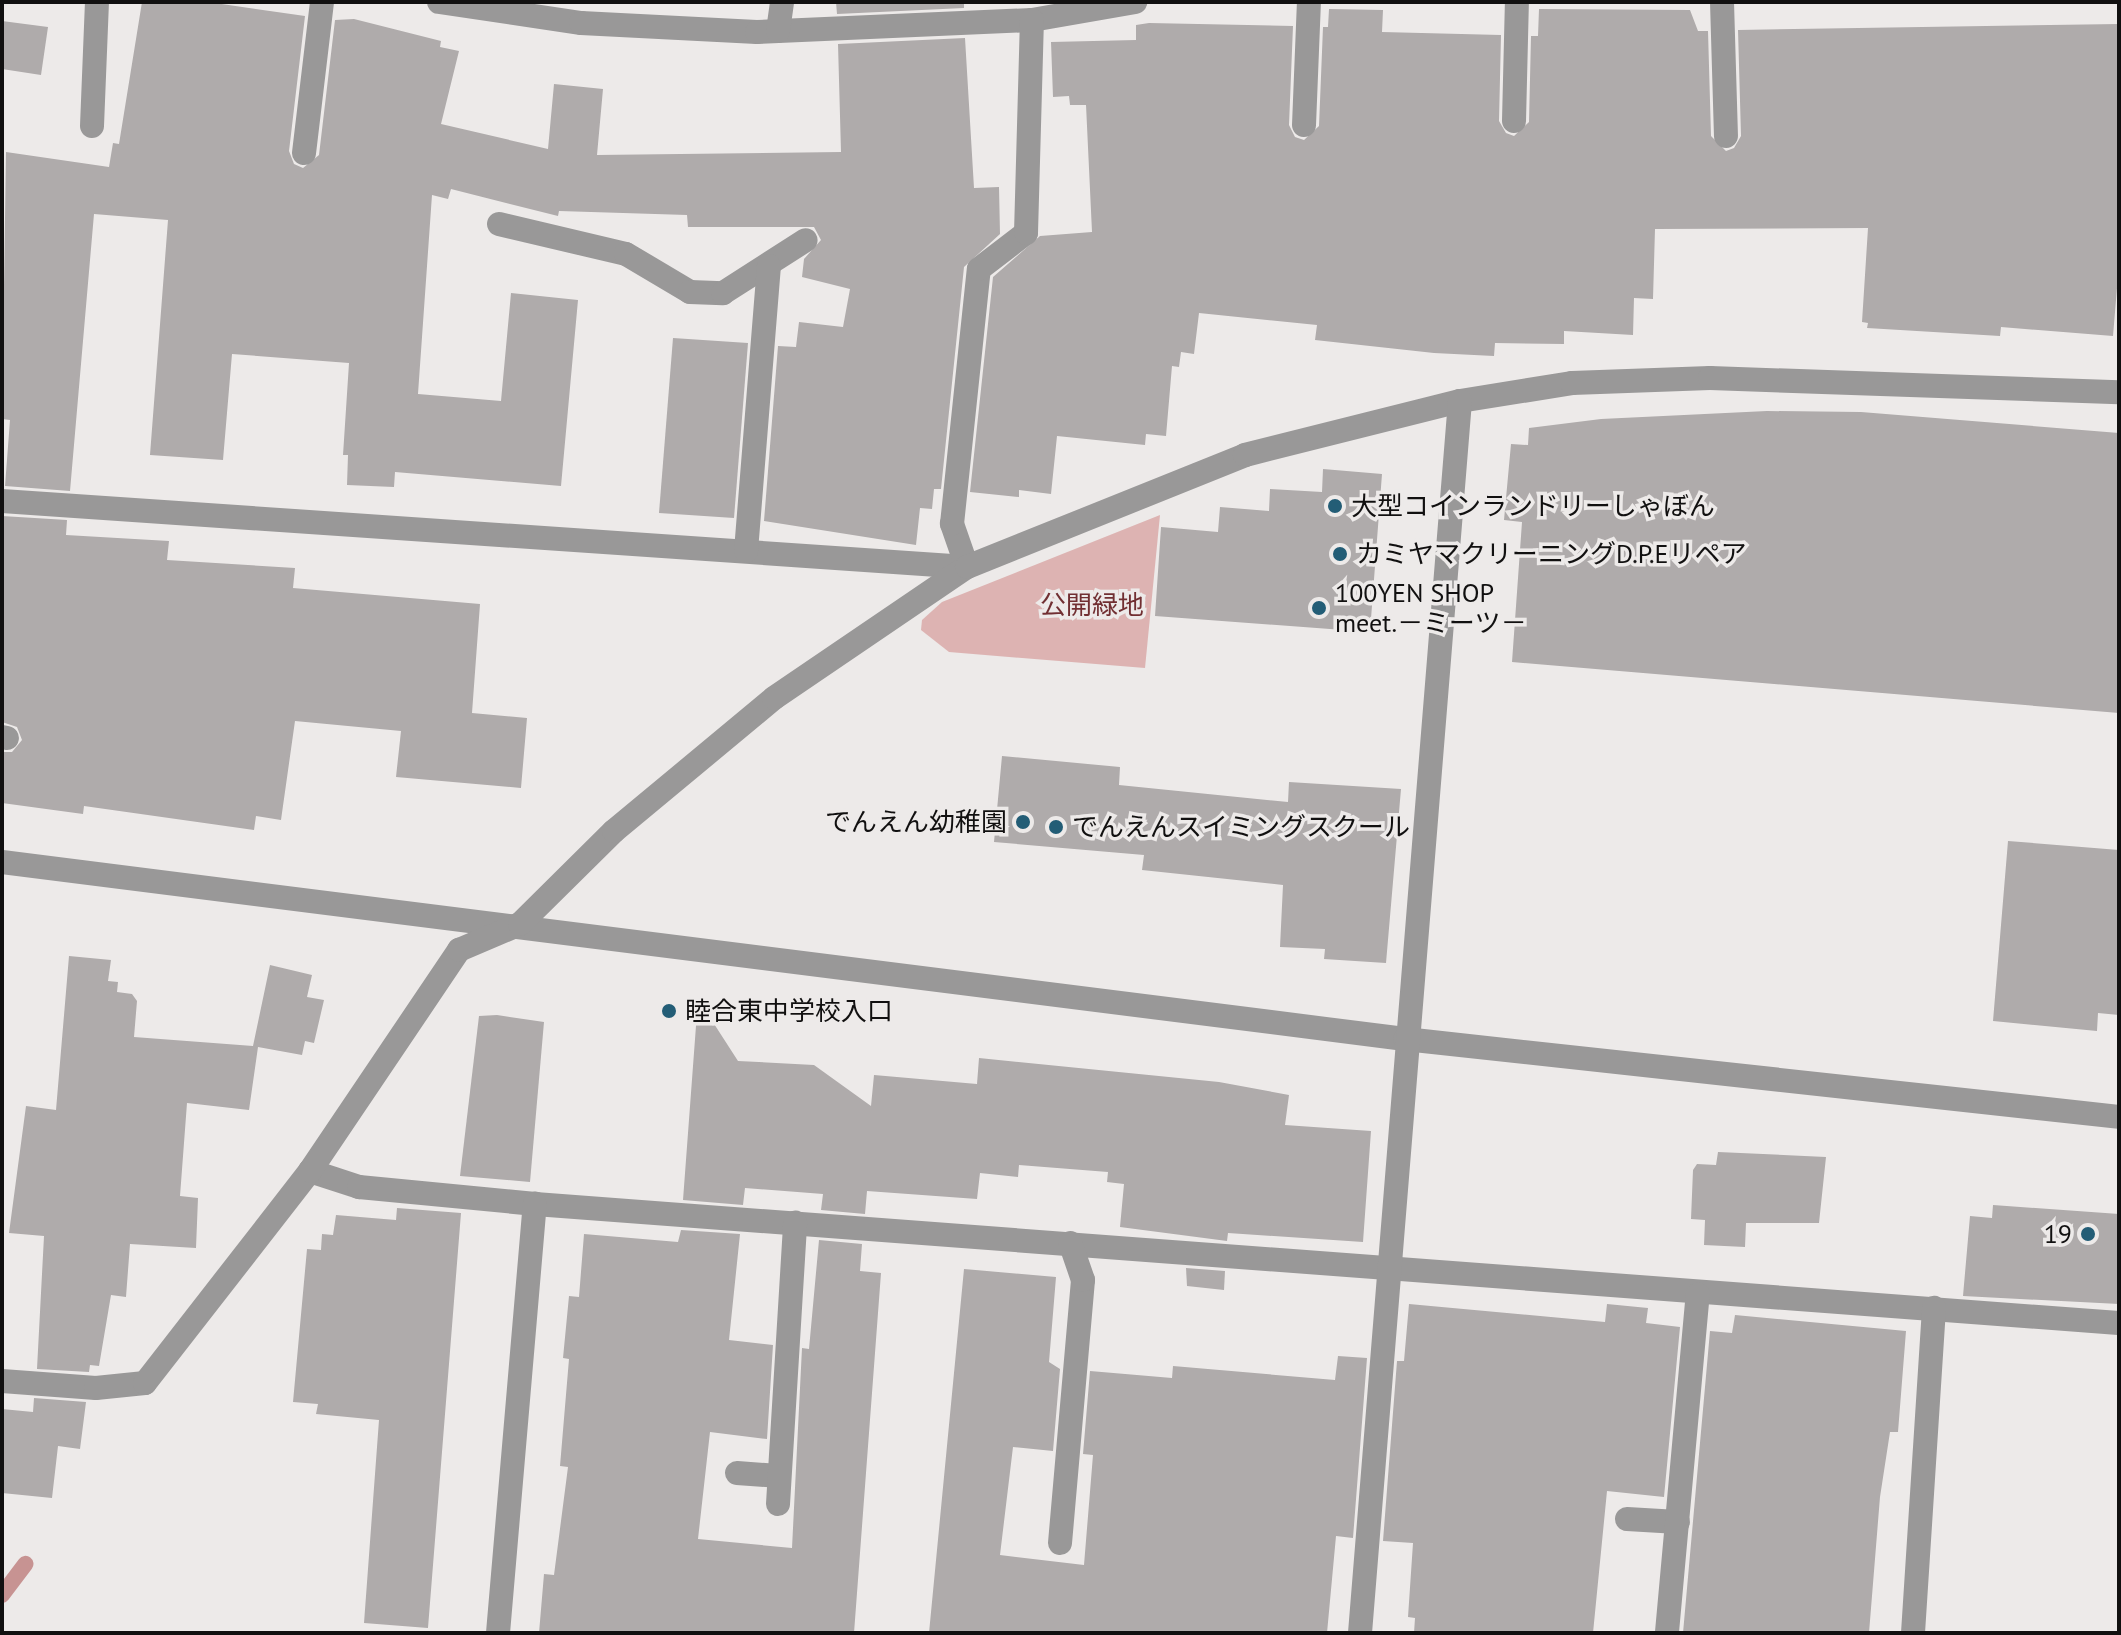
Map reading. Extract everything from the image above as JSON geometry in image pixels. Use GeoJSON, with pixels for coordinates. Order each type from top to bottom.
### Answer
{"type":"FeatureCollection","features":[{"type":"Feature","properties":{"kind":"street"},"geometry":{"type":"LineString","coordinates":[[92,126],[97,2]]}},
{"type":"Feature","properties":{"kind":"street"},"geometry":{"type":"LineString","coordinates":[[304,153],[322,2]]}},
{"type":"Feature","properties":{"kind":"street"},"geometry":{"type":"LineString","coordinates":[[439,2],[522,8],[581,23],[778,31],[1032,20],[1135,2]]}},
{"type":"Feature","properties":{"kind":"street"},"geometry":{"type":"LineString","coordinates":[[778,31],[782,2]]}},
{"type":"Feature","properties":{"kind":"street"},"geometry":{"type":"LineString","coordinates":[[1304,125],[1309,2]]}},
{"type":"Feature","properties":{"kind":"street"},"geometry":{"type":"LineString","coordinates":[[1514,121],[1517,2]]}},
{"type":"Feature","properties":{"kind":"street"},"geometry":{"type":"LineString","coordinates":[[1722,2],[1726,136]]}},
{"type":"Feature","properties":{"kind":"street"},"geometry":{"type":"LineString","coordinates":[[967,567],[952,524],[979,269],[1026,233],[1032,20]]}},
{"type":"Feature","properties":{"kind":"street"},"geometry":{"type":"LineString","coordinates":[[499,224],[626,254],[690,292],[723,293],[806,240]]}},
{"type":"Feature","properties":{"kind":"street"},"geometry":{"type":"LineString","coordinates":[[746,551],[769,266]]}},
{"type":"Feature","properties":{"kind":"street"},"geometry":{"type":"LineString","coordinates":[[2,1381],[96,1388],[145,1383],[310,1171],[459,950],[520,924],[614,831],[774,698],[967,567],[1245,455],[1460,401],[1572,383],[1710,378],[2119,392]]}},
{"type":"Feature","properties":{"kind":"street"},"geometry":{"type":"LineString","coordinates":[[1360,1633],[1405,1039],[1460,401]]}},
{"type":"Feature","properties":{"kind":"street"},"geometry":{"type":"LineString","coordinates":[[2,501],[967,567]]}},
{"type":"Feature","properties":{"kind":"street"},"geometry":{"type":"LineString","coordinates":[[2,862],[520,924],[1405,1039],[2119,1117]]}},
{"type":"Feature","properties":{"kind":"street"},"geometry":{"type":"LineString","coordinates":[[310,1171],[359,1187],[535,1204],[1698,1294],[2119,1323]]}},
{"type":"Feature","properties":{"kind":"street"},"geometry":{"type":"LineString","coordinates":[[498,1633],[535,1204]]}},
{"type":"Feature","properties":{"kind":"street"},"geometry":{"type":"LineString","coordinates":[[778,1504],[795,1223]]}},
{"type":"Feature","properties":{"kind":"street"},"geometry":{"type":"LineString","coordinates":[[1060,1543],[1083,1280],[1070,1243]]}},
{"type":"Feature","properties":{"kind":"street"},"geometry":{"type":"LineString","coordinates":[[1667,1632],[1698,1294]]}},
{"type":"Feature","properties":{"kind":"street"},"geometry":{"type":"LineString","coordinates":[[1913,1633],[1934,1308]]}},
{"type":"Feature","properties":{"kind":"street"},"geometry":{"type":"LineString","coordinates":[[737,1473],[779,1476]]}},
{"type":"Feature","properties":{"kind":"street"},"geometry":{"type":"LineString","coordinates":[[1627,1519],[1678,1522]]}},
{"type":"Feature","properties":{"kind":"green space","name":"公開緑地"},"geometry":{"type":"Polygon","coordinates":[[[1160,515],[1145,668],[949,652],[921,630],[922,620],[942,602],[1160,515]]]}},
{"type":"Feature","properties":{"kind":"building"},"geometry":{"type":"Polygon","coordinates":[[[142,2],[208,2],[305,16],[289,151],[294,164],[303,168],[319,155],[335,20],[354,19],[441,41],[440,47],[459,51],[441,124],[548,149],[554,84],[603,89],[597,155],[841,152],[838,44],[965,38],[974,188],[999,187],[1000,234],[964,267],[941,489],[934,489],[932,509],[920,508],[916,545],[764,521],[778,346],[796,347],[799,322],[843,327],[850,289],[802,277],[804,259],[821,240],[814,227],[688,227],[687,215],[559,211],[558,216],[451,189],[448,199],[432,195],[418,394],[501,401],[511,293],[578,300],[561,486],[395,472],[394,487],[347,485],[348,455],[343,455],[349,363],[232,354],[223,460],[150,455],[168,220],[94,214],[70,491],[5,486],[10,420],[2,419],[6,152],[109,167],[113,143],[119,144],[142,2]]]}},
{"type":"Feature","properties":{"kind":"building"},"geometry":{"type":"Polygon","coordinates":[[[836,2],[964,2],[964,8],[837,14],[836,2]]]}},
{"type":"Feature","properties":{"kind":"building"},"geometry":{"type":"Polygon","coordinates":[[[1329,9],[1383,10],[1382,32],[1501,35],[1499,121],[1506,133],[1514,136],[1529,122],[1531,36],[1538,36],[1539,9],[1690,10],[1698,31],[1708,31],[1711,136],[1726,151],[1734,148],[1741,136],[1738,30],[2119,24],[2119,264],[2113,336],[2001,327],[2000,336],[1867,328],[1868,323],[1862,322],[1868,228],[1655,229],[1653,299],[1634,298],[1633,335],[1564,331],[1564,344],[1495,343],[1494,356],[1434,353],[1315,340],[1317,325],[1199,313],[1194,354],[1181,352],[1179,367],[1172,366],[1166,436],[1146,434],[1145,445],[1057,436],[1051,494],[1019,490],[1019,497],[970,492],[993,277],[1040,236],[1092,232],[1086,105],[1070,105],[1069,96],[1053,97],[1051,42],[1136,40],[1136,25],[1149,23],[1293,26],[1289,125],[1295,137],[1304,140],[1319,126],[1323,27],[1328,27],[1329,9]]]}},
{"type":"Feature","properties":{"kind":"building"},"geometry":{"type":"Polygon","coordinates":[[[2,21],[48,27],[41,75],[2,69],[2,21]]]}},
{"type":"Feature","properties":{"kind":"building"},"geometry":{"type":"Polygon","coordinates":[[[673,338],[748,343],[734,518],[659,513],[673,338]]]}},
{"type":"Feature","properties":{"kind":"building"},"geometry":{"type":"Polygon","coordinates":[[[1767,411],[1861,412],[2119,433],[2119,713],[1512,662],[1522,522],[1504,520],[1511,444],[1528,445],[1529,428],[1601,419],[1767,411]]]}},
{"type":"Feature","properties":{"kind":"building"},"geometry":{"type":"Polygon","coordinates":[[[1323,469],[1382,474],[1370,632],[1155,616],[1161,527],[1218,532],[1220,507],[1269,511],[1270,489],[1322,492],[1323,469]]]}},
{"type":"Feature","properties":{"kind":"building"},"geometry":{"type":"Polygon","coordinates":[[[2,516],[67,520],[66,535],[169,541],[167,560],[295,568],[293,588],[480,604],[472,713],[527,718],[521,788],[396,777],[401,731],[295,721],[281,820],[256,816],[254,830],[84,806],[83,814],[2,803],[2,752],[12,752],[22,740],[17,727],[2,722],[2,516]]]}},
{"type":"Feature","properties":{"kind":"building"},"geometry":{"type":"Polygon","coordinates":[[[1002,756],[1120,767],[1119,785],[1288,802],[1289,782],[1401,789],[1386,963],[1324,959],[1325,949],[1280,947],[1283,885],[1142,870],[1144,855],[994,842],[1002,756]]]}},
{"type":"Feature","properties":{"kind":"building"},"geometry":{"type":"Polygon","coordinates":[[[2008,841],[2119,850],[2119,1015],[2098,1013],[2097,1031],[1993,1021],[2008,841]]]}},
{"type":"Feature","properties":{"kind":"building"},"geometry":{"type":"Polygon","coordinates":[[[69,956],[111,960],[108,981],[118,982],[117,992],[132,994],[137,1001],[134,1037],[253,1046],[270,965],[312,975],[307,997],[324,1000],[314,1043],[305,1041],[302,1055],[258,1047],[249,1110],[187,1103],[180,1196],[198,1198],[196,1248],[130,1244],[126,1297],[111,1295],[99,1366],[90,1365],[89,1372],[37,1369],[44,1236],[9,1233],[26,1106],[56,1110],[69,956]]]}},
{"type":"Feature","properties":{"kind":"building"},"geometry":{"type":"Polygon","coordinates":[[[698,999],[738,1061],[814,1065],[871,1106],[874,1075],[977,1084],[979,1058],[1219,1082],[1289,1095],[1285,1125],[1371,1131],[1363,1242],[1228,1233],[1227,1241],[1120,1227],[1124,1184],[1107,1182],[1108,1172],[1019,1165],[1018,1177],[980,1173],[977,1199],[867,1191],[865,1214],[821,1210],[823,1194],[745,1188],[743,1205],[683,1200],[698,999]]]}},
{"type":"Feature","properties":{"kind":"building"},"geometry":{"type":"Polygon","coordinates":[[[497,1015],[544,1022],[530,1182],[460,1176],[479,1016],[497,1015]]]}},
{"type":"Feature","properties":{"kind":"building"},"geometry":{"type":"Polygon","coordinates":[[[1718,1152],[1826,1157],[1819,1223],[1746,1223],[1745,1247],[1704,1245],[1705,1220],[1691,1219],[1693,1170],[1697,1164],[1716,1165],[1718,1152]]]}},
{"type":"Feature","properties":{"kind":"building"},"geometry":{"type":"Polygon","coordinates":[[[1993,1205],[2119,1214],[2119,1304],[1963,1296],[1970,1216],[1992,1218],[1993,1205]]]}},
{"type":"Feature","properties":{"kind":"building"},"geometry":{"type":"Polygon","coordinates":[[[397,1208],[461,1213],[428,1628],[364,1623],[379,1420],[316,1414],[318,1404],[293,1402],[307,1249],[321,1250],[322,1234],[333,1235],[336,1215],[396,1220],[397,1208]]]}},
{"type":"Feature","properties":{"kind":"building"},"geometry":{"type":"Polygon","coordinates":[[[681,1230],[740,1234],[729,1340],[773,1345],[767,1439],[710,1432],[698,1539],[792,1548],[802,1348],[809,1349],[819,1240],[862,1244],[860,1271],[881,1273],[854,1633],[539,1633],[544,1574],[554,1575],[568,1467],[560,1466],[569,1359],[563,1358],[569,1296],[579,1297],[584,1234],[678,1242],[681,1230]]]}},
{"type":"Feature","properties":{"kind":"building"},"geometry":{"type":"Polygon","coordinates":[[[1186,1268],[1225,1271],[1224,1290],[1187,1286],[1186,1268]]]}},
{"type":"Feature","properties":{"kind":"building"},"geometry":{"type":"Polygon","coordinates":[[[964,1269],[1056,1277],[1049,1362],[1060,1369],[1053,1451],[1013,1447],[1000,1555],[1084,1565],[1093,1455],[1083,1454],[1090,1371],[1172,1378],[1173,1366],[1335,1380],[1338,1356],[1367,1358],[1353,1538],[1336,1536],[1327,1633],[929,1633],[964,1269]]]}},
{"type":"Feature","properties":{"kind":"building"},"geometry":{"type":"Polygon","coordinates":[[[1409,1304],[1605,1322],[1607,1304],[1648,1308],[1646,1323],[1680,1327],[1664,1497],[1607,1491],[1593,1633],[1414,1633],[1415,1618],[1408,1617],[1413,1543],[1383,1541],[1397,1361],[1404,1361],[1409,1304]]]}},
{"type":"Feature","properties":{"kind":"building"},"geometry":{"type":"Polygon","coordinates":[[[1735,1315],[1906,1331],[1898,1432],[1890,1432],[1880,1497],[1869,1633],[1683,1633],[1710,1331],[1732,1333],[1735,1315]]]}},
{"type":"Feature","properties":{"kind":"building"},"geometry":{"type":"Polygon","coordinates":[[[34,1398],[86,1402],[80,1449],[58,1446],[52,1498],[2,1493],[2,1409],[33,1412],[34,1398]]]}},
{"type":"Feature","properties":{"kind":"waterway"},"geometry":{"type":"LineString","coordinates":[[2,1595],[25,1564]]}},
{"type":"Feature","properties":{"kind":"place","name":"大型コインランドリーしゃぼん"},"geometry":{"type":"Point","coordinates":[1335,506]}},
{"type":"Feature","properties":{"kind":"place","name":"カミヤマクリーニングD.P.Eリペア"},"geometry":{"type":"Point","coordinates":[1340,554]}},
{"type":"Feature","properties":{"kind":"place","name":"100YEN SHOP meet.－ミーツ－"},"geometry":{"type":"Point","coordinates":[1319,608]}},
{"type":"Feature","properties":{"kind":"place","name":"でんえん幼稚園"},"geometry":{"type":"Point","coordinates":[1023,822]}},
{"type":"Feature","properties":{"kind":"place","name":"でんえんスイミングスクール"},"geometry":{"type":"Point","coordinates":[1056,827]}},
{"type":"Feature","properties":{"kind":"place","name":"睦合東中学校入口"},"geometry":{"type":"Point","coordinates":[669,1011]}},
{"type":"Feature","properties":{"kind":"place","name":"19"},"geometry":{"type":"Point","coordinates":[2088,1234]}}]}
